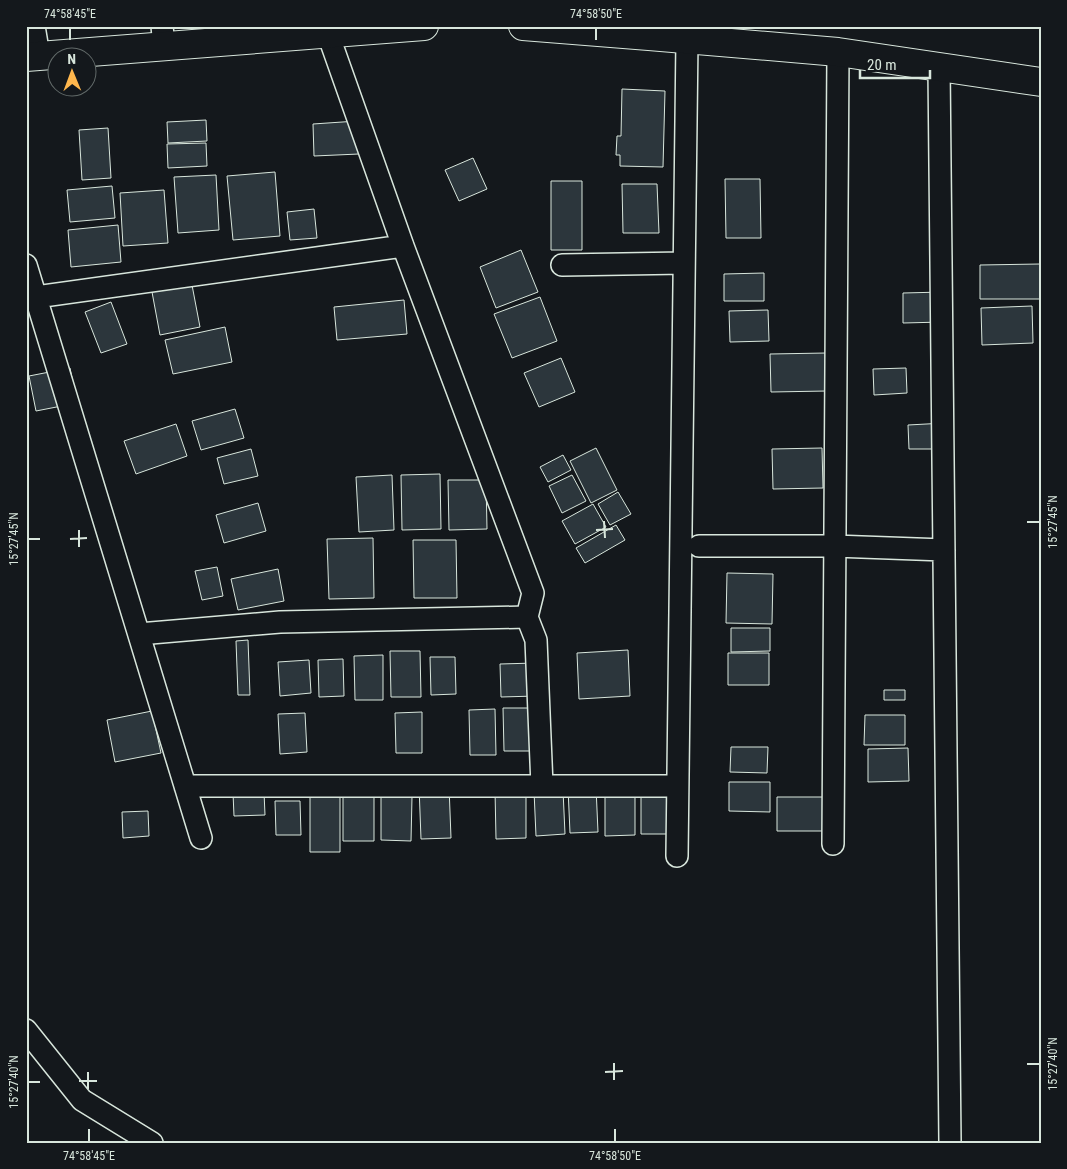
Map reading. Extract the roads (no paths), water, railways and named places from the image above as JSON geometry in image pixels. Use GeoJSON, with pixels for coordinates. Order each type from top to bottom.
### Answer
{"type":"FeatureCollection","features":[{"type":"Feature","properties":{"kind":"main road"},"geometry":{"type":"LineString","coordinates":[[33,56],[163,36],[282,32],[328,34],[424,26]]}},
{"type":"Feature","properties":{"kind":"main road"},"geometry":{"type":"LineString","coordinates":[[523,26],[650,31],[687,40],[838,52],[1041,82]]}},
{"type":"Feature","properties":{"kind":"street"},"geometry":{"type":"LineString","coordinates":[[33,56],[34,26]]}},
{"type":"Feature","properties":{"kind":"street"},"geometry":{"type":"LineString","coordinates":[[328,34],[403,246],[533,593],[527,617],[536,640],[542,786]]}},
{"type":"Feature","properties":{"kind":"street"},"geometry":{"type":"LineString","coordinates":[[677,856],[687,40]]}},
{"type":"Feature","properties":{"kind":"street"},"geometry":{"type":"LineString","coordinates":[[833,844],[838,52]]}},
{"type":"Feature","properties":{"kind":"street"},"geometry":{"type":"LineString","coordinates":[[939,68],[950,1143]]}},
{"type":"Feature","properties":{"kind":"street"},"geometry":{"type":"LineString","coordinates":[[36,297],[403,246]]}},
{"type":"Feature","properties":{"kind":"street"},"geometry":{"type":"LineString","coordinates":[[562,265],[684,263]]}},
{"type":"Feature","properties":{"kind":"street"},"geometry":{"type":"LineString","coordinates":[[26,265],[201,838]]}},
{"type":"Feature","properties":{"kind":"street"},"geometry":{"type":"LineString","coordinates":[[699,546],[834,546],[944,550]]}},
{"type":"Feature","properties":{"kind":"street"},"geometry":{"type":"LineString","coordinates":[[139,634],[280,622],[527,617]]}},
{"type":"Feature","properties":{"kind":"street"},"geometry":{"type":"LineString","coordinates":[[185,786],[675,786]]}},
{"type":"Feature","properties":{"kind":"street"},"geometry":{"type":"LineString","coordinates":[[26,1030],[82,1100],[152,1143]]}}]}
